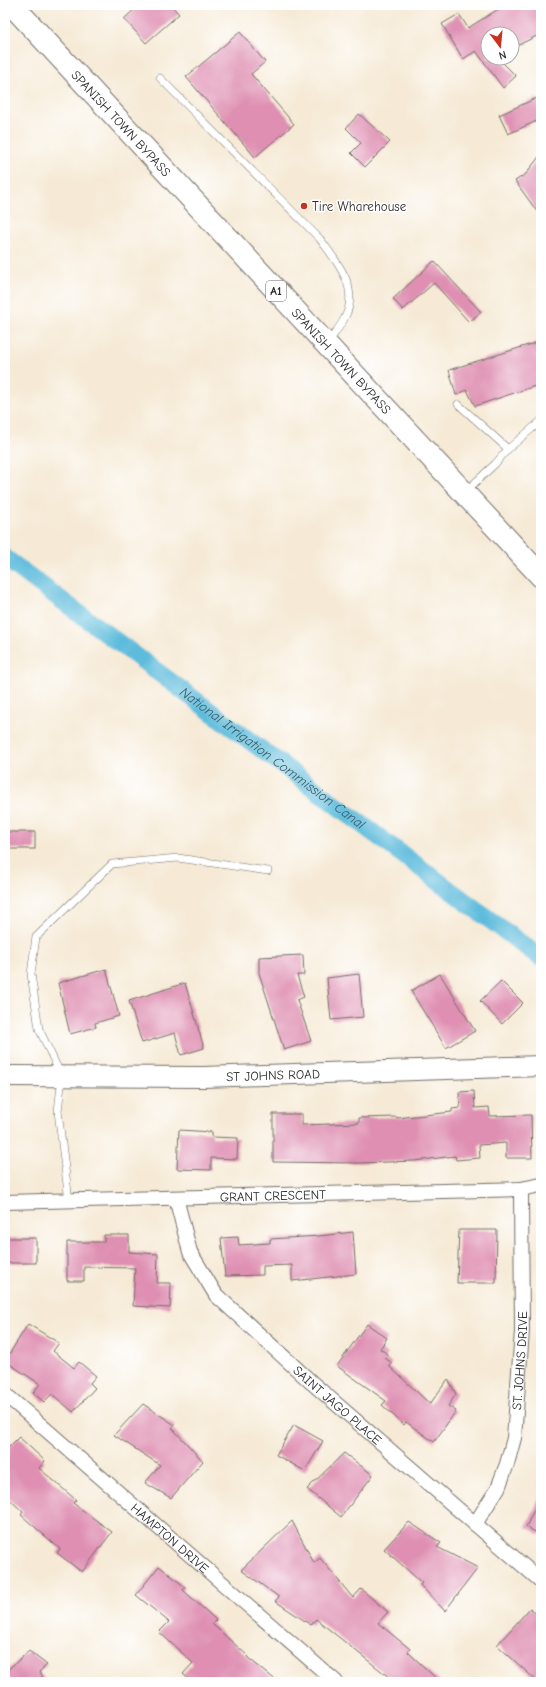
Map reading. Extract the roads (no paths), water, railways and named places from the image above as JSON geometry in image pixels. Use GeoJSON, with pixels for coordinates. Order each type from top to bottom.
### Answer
{"type":"FeatureCollection","features":[{"type":"Feature","properties":{"kind":"main road","name":"SPANISH TOWN BYPASS"},"geometry":{"type":"LineString","coordinates":[[16,7],[326,345],[541,576]]}},
{"type":"Feature","properties":{"kind":"street","name":"ST JOHNS ROAD"},"geometry":{"type":"LineString","coordinates":[[5,1076],[203,1076],[541,1066]]}},
{"type":"Feature","properties":{"kind":"street","name":"GRANT CRESCENT"},"geometry":{"type":"LineString","coordinates":[[5,1202],[521,1189],[541,1184]]}},
{"type":"Feature","properties":{"kind":"street","name":"ST. JOHNS DRIVE"},"geometry":{"type":"LineString","coordinates":[[475,1524],[498,1488],[507,1464],[514,1438],[522,1331],[521,1189]]}},
{"type":"Feature","properties":{"kind":"street","name":"SAINT JAGO PLACE"},"geometry":{"type":"LineString","coordinates":[[176,1198],[190,1252],[216,1294],[311,1382],[541,1581]]}},
{"type":"Feature","properties":{"kind":"street","name":"HAMPTON DRIVE"},"geometry":{"type":"LineString","coordinates":[[5,1394],[336,1682]]}},
{"type":"Feature","properties":{"kind":"lane"},"geometry":{"type":"LineString","coordinates":[[160,78],[320,239],[339,266],[347,280],[350,294],[348,308],[345,317],[326,345]]}},
{"type":"Feature","properties":{"kind":"lane"},"geometry":{"type":"LineString","coordinates":[[458,404],[508,449]]}},
{"type":"Feature","properties":{"kind":"lane"},"geometry":{"type":"LineString","coordinates":[[464,493],[495,464],[508,449],[541,421]]}},
{"type":"Feature","properties":{"kind":"lane"},"geometry":{"type":"LineString","coordinates":[[69,1201],[58,1111],[62,1077],[39,1029],[31,974],[36,937],[112,864],[178,858],[268,871]]}},
{"type":"Feature","properties":{"kind":"waterway","name":"National Irrigation Commission Canal"},"geometry":{"type":"LineString","coordinates":[[5,558],[541,958]]}},
{"type":"Feature","properties":{"kind":"place","name":"Tire Wharehouse"},"geometry":{"type":"Point","coordinates":[304,206]}}]}
